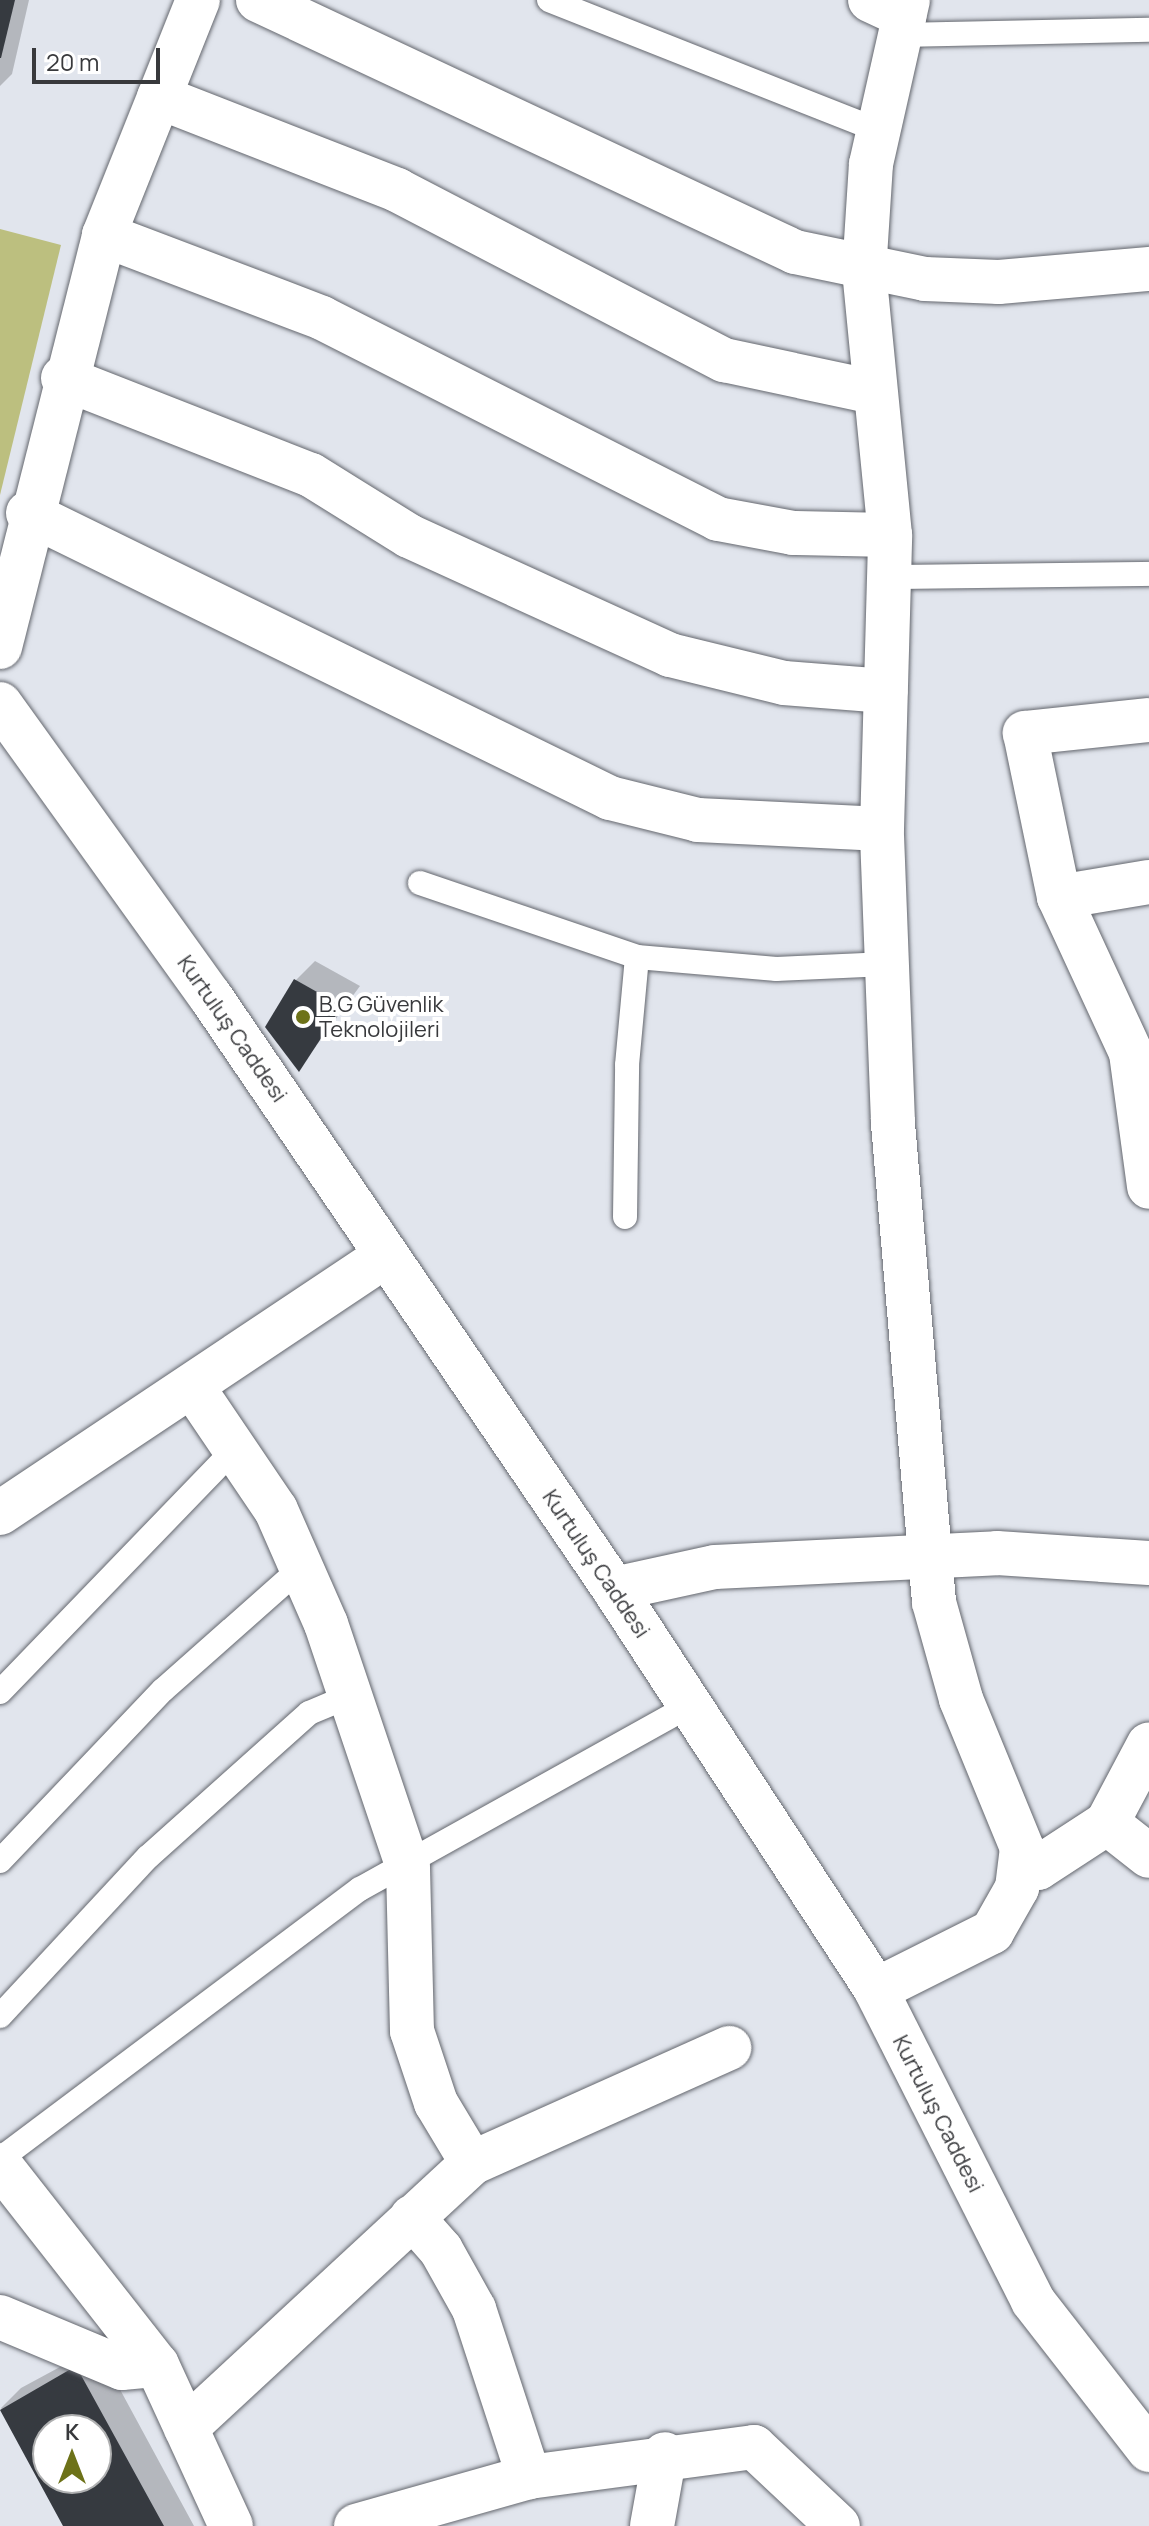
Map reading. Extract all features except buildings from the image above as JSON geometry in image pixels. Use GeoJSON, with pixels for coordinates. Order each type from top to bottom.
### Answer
{"type":"FeatureCollection","features":[{"type":"Feature","properties":{"kind":"street"},"geometry":{"type":"LineString","coordinates":[[0,647],[28,513],[104,235],[198,0]]}},
{"type":"Feature","properties":{"kind":"street"},"geometry":{"type":"LineString","coordinates":[[258,0],[730,227],[864,272],[999,282],[1149,269]]}},
{"type":"Feature","properties":{"kind":"street"},"geometry":{"type":"LineString","coordinates":[[876,1990],[992,1932],[1021,1868],[1020,1829],[961,1699],[927,1560],[887,964],[882,829],[890,556],[864,272],[877,130],[896,13]]}},
{"type":"Feature","properties":{"kind":"street"},"geometry":{"type":"LineString","coordinates":[[159,97],[397,190],[724,360],[873,392]]}},
{"type":"Feature","properties":{"kind":"street"},"geometry":{"type":"LineString","coordinates":[[104,235],[322,318],[718,519],[890,556]]}},
{"type":"Feature","properties":{"kind":"street"},"geometry":{"type":"LineString","coordinates":[[63,378],[311,475],[409,536],[670,655],[784,683],[886,691]]}},
{"type":"Feature","properties":{"kind":"street"},"geometry":{"type":"LineString","coordinates":[[28,513],[610,798],[698,820],[882,829]]}},
{"type":"Feature","properties":{"kind":"street","name":"Kurtuluş Caddesi"},"geometry":{"type":"LineString","coordinates":[[0,704],[386,1256],[614,1589],[876,1990],[1033,2301],[1149,2450]]}},
{"type":"Feature","properties":{"kind":"street"},"geometry":{"type":"LineString","coordinates":[[1149,720],[1025,733],[1059,897],[1131,1053],[1149,1187]]}},
{"type":"Feature","properties":{"kind":"street"},"geometry":{"type":"LineString","coordinates":[[1059,897],[1149,882]]}},
{"type":"Feature","properties":{"kind":"street"},"geometry":{"type":"LineString","coordinates":[[0,1513],[194,1389],[386,1256]]}},
{"type":"Feature","properties":{"kind":"street"},"geometry":{"type":"LineString","coordinates":[[194,1389],[237,1447],[303,1566],[408,1868],[412,2031],[436,2103],[472,2163]]}},
{"type":"Feature","properties":{"kind":"street"},"geometry":{"type":"LineString","coordinates":[[614,1589],[715,1567],[1033,1553],[1149,1563]]}},
{"type":"Feature","properties":{"kind":"street"},"geometry":{"type":"LineString","coordinates":[[1021,1868],[1038,1868],[1107,1823],[1149,1744]]}},
{"type":"Feature","properties":{"kind":"street"},"geometry":{"type":"LineString","coordinates":[[1107,1823],[1149,1856]]}},
{"type":"Feature","properties":{"kind":"street"},"geometry":{"type":"LineString","coordinates":[[186,2428],[472,2163],[729,2048]]}},
{"type":"Feature","properties":{"kind":"street"},"geometry":{"type":"LineString","coordinates":[[0,2162],[157,2365],[231,2526]]}},
{"type":"Feature","properties":{"kind":"street"},"geometry":{"type":"LineString","coordinates":[[412,2217],[441,2250],[474,2309],[529,2477]]}},
{"type":"Feature","properties":{"kind":"street"},"geometry":{"type":"LineString","coordinates":[[0,2317],[122,2368],[157,2365]]}},
{"type":"Feature","properties":{"kind":"street"},"geometry":{"type":"LineString","coordinates":[[356,2526],[529,2477],[665,2454],[754,2447],[838,2526]]}},
{"type":"Feature","properties":{"kind":"street"},"geometry":{"type":"LineString","coordinates":[[652,2526],[665,2454]]}},
{"type":"Feature","properties":{"kind":"lane"},"geometry":{"type":"LineString","coordinates":[[549,0],[877,130]]}},
{"type":"Feature","properties":{"kind":"lane"},"geometry":{"type":"LineString","coordinates":[[896,13],[1149,30]]}},
{"type":"Feature","properties":{"kind":"lane"},"geometry":{"type":"LineString","coordinates":[[890,556],[1149,574]]}},
{"type":"Feature","properties":{"kind":"lane"},"geometry":{"type":"LineString","coordinates":[[420,883],[637,957],[776,969],[887,964]]}},
{"type":"Feature","properties":{"kind":"lane"},"geometry":{"type":"LineString","coordinates":[[625,1217],[627,1065],[637,957]]}},
{"type":"Feature","properties":{"kind":"lane"},"geometry":{"type":"LineString","coordinates":[[0,1692],[237,1447]]}},
{"type":"Feature","properties":{"kind":"lane"},"geometry":{"type":"LineString","coordinates":[[0,1861],[163,1690],[303,1566]]}},
{"type":"Feature","properties":{"kind":"lane"},"geometry":{"type":"LineString","coordinates":[[0,2016],[148,1857],[309,1713],[347,1697]]}},
{"type":"Feature","properties":{"kind":"lane"},"geometry":{"type":"LineString","coordinates":[[0,2162],[360,1889],[408,1868],[690,1705]]}},
{"type":"Feature","properties":{"kind":"green space"},"geometry":{"type":"Polygon","coordinates":[[[0,229],[61,245],[0,495],[0,229]]]}},
{"type":"Feature","properties":{"kind":"place","name":"B.G Güvenlik Teknolojileri"},"geometry":{"type":"Point","coordinates":[303,1017]}}]}
